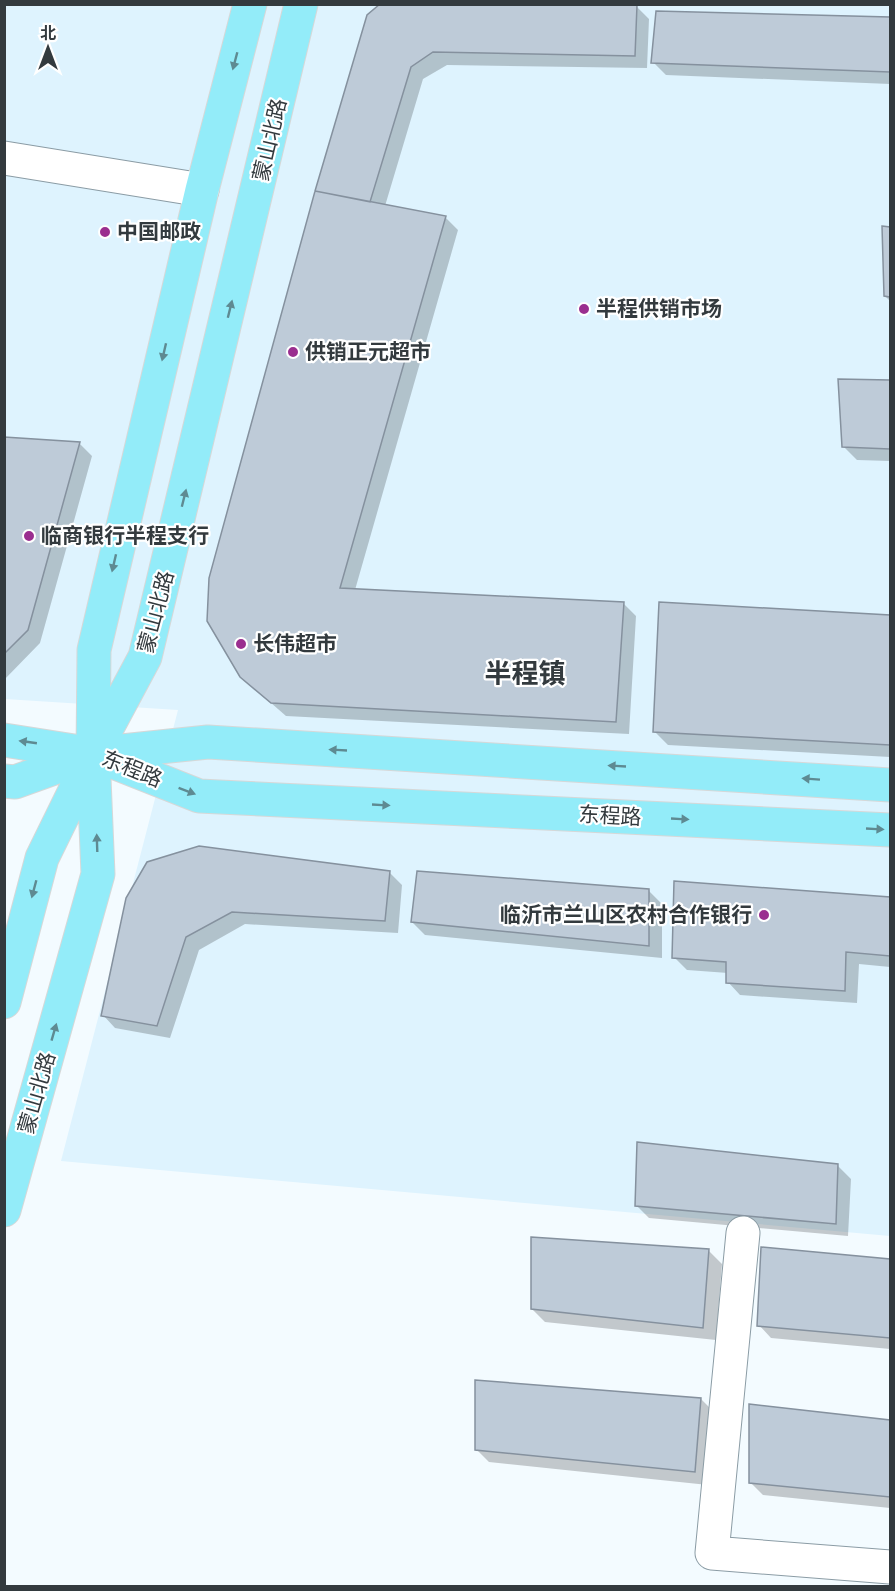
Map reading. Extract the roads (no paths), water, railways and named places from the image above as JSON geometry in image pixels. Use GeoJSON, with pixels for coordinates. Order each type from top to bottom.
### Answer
{"type":"FeatureCollection","features":[{"type":"Feature","properties":{"kind":"main road"},"geometry":{"type":"LineString","coordinates":[[4,1002],[42,858],[93,754],[94,650],[202,190],[250,4]]}},
{"type":"Feature","properties":{"kind":"main road","name":"蒙山北路"},"geometry":{"type":"LineString","coordinates":[[4,1210],[98,874],[93,754],[146,657],[301,4]]}},
{"type":"Feature","properties":{"kind":"main road"},"geometry":{"type":"LineString","coordinates":[[4,740],[93,754]]}},
{"type":"Feature","properties":{"kind":"main road","name":"东程路"},"geometry":{"type":"LineString","coordinates":[[93,754],[208,742],[891,784]]}},
{"type":"Feature","properties":{"kind":"main road"},"geometry":{"type":"LineString","coordinates":[[4,781],[15,782],[93,754]]}},
{"type":"Feature","properties":{"kind":"main road","name":"东程路"},"geometry":{"type":"LineString","coordinates":[[93,754],[199,796],[891,830]]}},
{"type":"Feature","properties":{"kind":"street"},"geometry":{"type":"LineString","coordinates":[[4,159],[202,190]]}},
{"type":"Feature","properties":{"kind":"street"},"geometry":{"type":"LineString","coordinates":[[743,1233],[712,1553],[850,1575],[891,1567]]}},
{"type":"Feature","properties":{"kind":"place","name":"中国邮政"},"geometry":{"type":"Point","coordinates":[105,232]}},
{"type":"Feature","properties":{"kind":"place","name":"半程供销市场"},"geometry":{"type":"Point","coordinates":[584,309]}},
{"type":"Feature","properties":{"kind":"place","name":"供销正元超市"},"geometry":{"type":"Point","coordinates":[293,352]}},
{"type":"Feature","properties":{"kind":"place","name":"临商银行半程支行"},"geometry":{"type":"Point","coordinates":[29,536]}},
{"type":"Feature","properties":{"kind":"place","name":"长伟超市"},"geometry":{"type":"Point","coordinates":[241,644]}},
{"type":"Feature","properties":{"kind":"place","name":"临沂市兰山区农村合作银行"},"geometry":{"type":"Point","coordinates":[764,915]}},
{"type":"Feature","properties":{"kind":"district","name":"半程镇"},"geometry":{"type":"Point","coordinates":[525,674]}}]}
